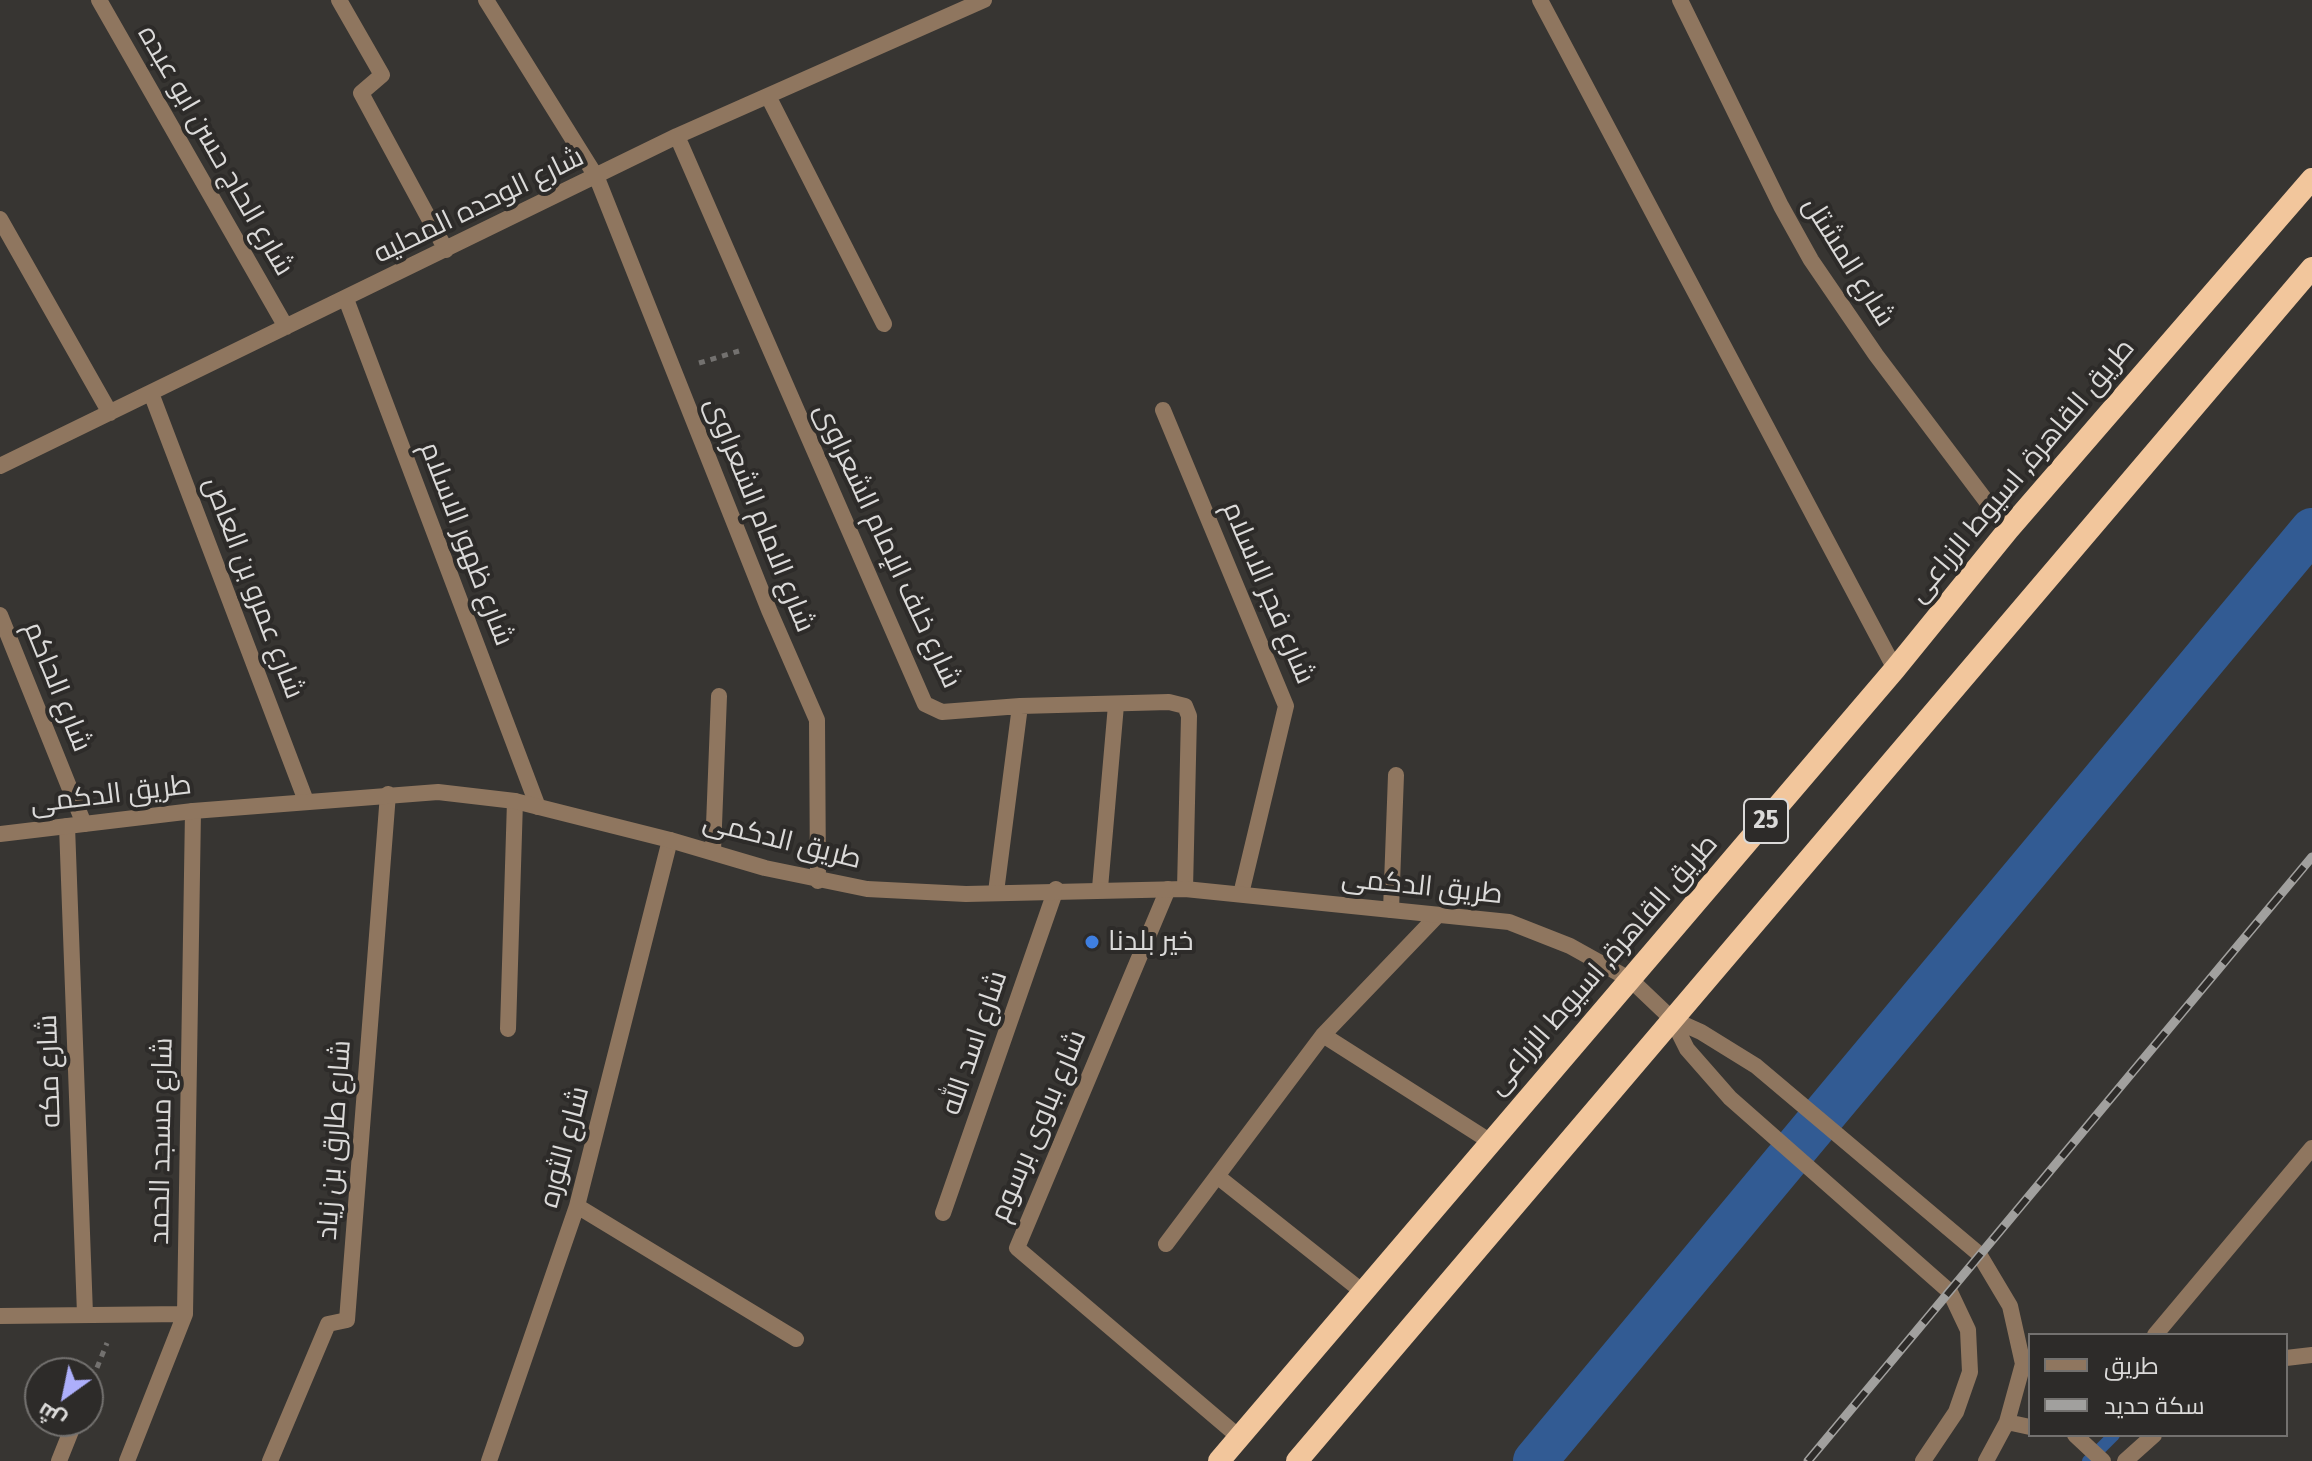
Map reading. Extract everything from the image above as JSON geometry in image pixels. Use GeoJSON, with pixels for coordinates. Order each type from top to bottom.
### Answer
{"type":"FeatureCollection","features":[{"type":"Feature","properties":{"kind":"highway","name":"طريق القاهرة, اسيوط الزراعى"},"geometry":{"type":"LineString","coordinates":[[1219,1461],[1895,669],[2008,530],[2312,179]]}},
{"type":"Feature","properties":{"kind":"highway","name":"25"},"geometry":{"type":"LineString","coordinates":[[1297,1461],[2312,268]]}},
{"type":"Feature","properties":{"kind":"street","name":"شارع الحاج حسن ابو عبده"},"geometry":{"type":"LineString","coordinates":[[99,0],[286,327]]}},
{"type":"Feature","properties":{"kind":"street"},"geometry":{"type":"LineString","coordinates":[[339,0],[382,75],[361,93],[446,250]]}},
{"type":"Feature","properties":{"kind":"street","name":"شارع الامام الشعراوى"},"geometry":{"type":"LineString","coordinates":[[486,0],[597,178],[769,610],[817,720],[818,881]]}},
{"type":"Feature","properties":{"kind":"street","name":"شارع الوحده المحليه"},"geometry":{"type":"LineString","coordinates":[[0,466],[597,178],[677,136],[984,0]]}},
{"type":"Feature","properties":{"kind":"street"},"geometry":{"type":"LineString","coordinates":[[1540,0],[1895,669]]}},
{"type":"Feature","properties":{"kind":"street","name":"شارع المشتل"},"geometry":{"type":"LineString","coordinates":[[1680,0],[1811,260],[1876,355],[2008,530]]}},
{"type":"Feature","properties":{"kind":"street"},"geometry":{"type":"LineString","coordinates":[[768,96],[884,324]]}},
{"type":"Feature","properties":{"kind":"street","name":"شارع خلف الإمام الشعراوى"},"geometry":{"type":"LineString","coordinates":[[677,136],[925,704],[942,712],[1020,706],[1182,704],[1187,710],[1177,889]]}},
{"type":"Feature","properties":{"kind":"street"},"geometry":{"type":"LineString","coordinates":[[0,219],[110,413]]}},
{"type":"Feature","properties":{"kind":"street","name":"شارع ظهور الاسلام"},"geometry":{"type":"LineString","coordinates":[[346,299],[538,807]]}},
{"type":"Feature","properties":{"kind":"street","name":"شارع عمرو بن العاص"},"geometry":{"type":"LineString","coordinates":[[151,393],[306,801]]}},
{"type":"Feature","properties":{"kind":"street","name":"شارع فجر الاسلام"},"geometry":{"type":"LineString","coordinates":[[1163,410],[1286,706],[1241,894]]}},
{"type":"Feature","properties":{"kind":"street","name":"شارع الحاكم"},"geometry":{"type":"LineString","coordinates":[[0,615],[76,825]]}},
{"type":"Feature","properties":{"kind":"street"},"geometry":{"type":"LineString","coordinates":[[713,851],[719,696]]}},
{"type":"Feature","properties":{"kind":"street"},"geometry":{"type":"LineString","coordinates":[[1100,888],[1116,705]]}},
{"type":"Feature","properties":{"kind":"street"},"geometry":{"type":"LineString","coordinates":[[996,892],[1020,706]]}},
{"type":"Feature","properties":{"kind":"street"},"geometry":{"type":"LineString","coordinates":[[1391,910],[1396,775]]}},
{"type":"Feature","properties":{"kind":"street","name":"طريق الدكمى"},"geometry":{"type":"LineString","coordinates":[[0,834],[193,811],[438,792],[515,801],[818,881],[916,893],[1177,889],[1509,922],[1570,946],[1631,980],[1672,1019]]}},
{"type":"Feature","properties":{"kind":"street","name":"شارع طارق بن زياد"},"geometry":{"type":"LineString","coordinates":[[270,1461],[328,1324],[347,1320],[388,794]]}},
{"type":"Feature","properties":{"kind":"street"},"geometry":{"type":"LineString","coordinates":[[508,1029],[515,801]]}},
{"type":"Feature","properties":{"kind":"street","name":"شارع مسجد الحمد"},"geometry":{"type":"LineString","coordinates":[[127,1461],[185,1314],[193,811]]}},
{"type":"Feature","properties":{"kind":"street","name":"شارع مكه"},"geometry":{"type":"LineString","coordinates":[[76,825],[85,1314]]}},
{"type":"Feature","properties":{"kind":"street","name":"شارع الثوره"},"geometry":{"type":"LineString","coordinates":[[489,1461],[577,1206],[670,840]]}},
{"type":"Feature","properties":{"kind":"street","name":"شارع اسد الله"},"geometry":{"type":"LineString","coordinates":[[943,1213],[1056,889]]}},
{"type":"Feature","properties":{"kind":"street","name":"شارع بباوى برسوم"},"geometry":{"type":"LineString","coordinates":[[1177,889],[1017,1248],[1239,1437]]}},
{"type":"Feature","properties":{"kind":"street"},"geometry":{"type":"LineString","coordinates":[[1166,1244],[1323,1035],[1437,916]]}},
{"type":"Feature","properties":{"kind":"street"},"geometry":{"type":"LineString","coordinates":[[1672,1019],[1701,1032],[1756,1066],[1979,1254],[2010,1306],[2023,1364],[2007,1422],[1986,1461]]}},
{"type":"Feature","properties":{"kind":"street"},"geometry":{"type":"LineString","coordinates":[[1672,1019],[1687,1049],[1730,1098],[1950,1292],[1968,1330],[1970,1372],[1956,1412],[1923,1461]]}},
{"type":"Feature","properties":{"kind":"street"},"geometry":{"type":"LineString","coordinates":[[1323,1035],[1491,1142]]}},
{"type":"Feature","properties":{"kind":"street"},"geometry":{"type":"LineString","coordinates":[[2157,1333],[2312,1148]]}},
{"type":"Feature","properties":{"kind":"street"},"geometry":{"type":"LineString","coordinates":[[1217,1176],[1363,1292]]}},
{"type":"Feature","properties":{"kind":"street"},"geometry":{"type":"LineString","coordinates":[[577,1206],[796,1339]]}},
{"type":"Feature","properties":{"kind":"street"},"geometry":{"type":"LineString","coordinates":[[0,1316],[185,1314]]}},
{"type":"Feature","properties":{"kind":"street"},"geometry":{"type":"LineString","coordinates":[[2288,1358],[2312,1355]]}},
{"type":"Feature","properties":{"kind":"street"},"geometry":{"type":"LineString","coordinates":[[2007,1422],[2028,1427]]}},
{"type":"Feature","properties":{"kind":"street"},"geometry":{"type":"LineString","coordinates":[[59,1461],[69,1437]]}},
{"type":"Feature","properties":{"kind":"street"},"geometry":{"type":"LineString","coordinates":[[2125,1461],[2152,1437]]}},
{"type":"Feature","properties":{"kind":"street"},"geometry":{"type":"LineString","coordinates":[[2081,1441],[2102,1461]]}},
{"type":"Feature","properties":{"kind":"path"},"geometry":{"type":"LineString","coordinates":[[673,371],[767,342]]}},
{"type":"Feature","properties":{"kind":"path"},"geometry":{"type":"LineString","coordinates":[[101,1357],[119,1313]]}},
{"type":"Feature","properties":{"kind":"waterway"},"geometry":{"type":"LineString","coordinates":[[1535,1461],[2312,530]]}},
{"type":"Feature","properties":{"kind":"waterway"},"geometry":{"type":"LineString","coordinates":[[2088,1461],[2112,1437]]}},
{"type":"Feature","properties":{"kind":"railway"},"geometry":{"type":"LineString","coordinates":[[1808,1461],[2312,857]]}},
{"type":"Feature","properties":{"kind":"place","name":"خير بلدنا"},"geometry":{"type":"Point","coordinates":[1092,942]}}]}
